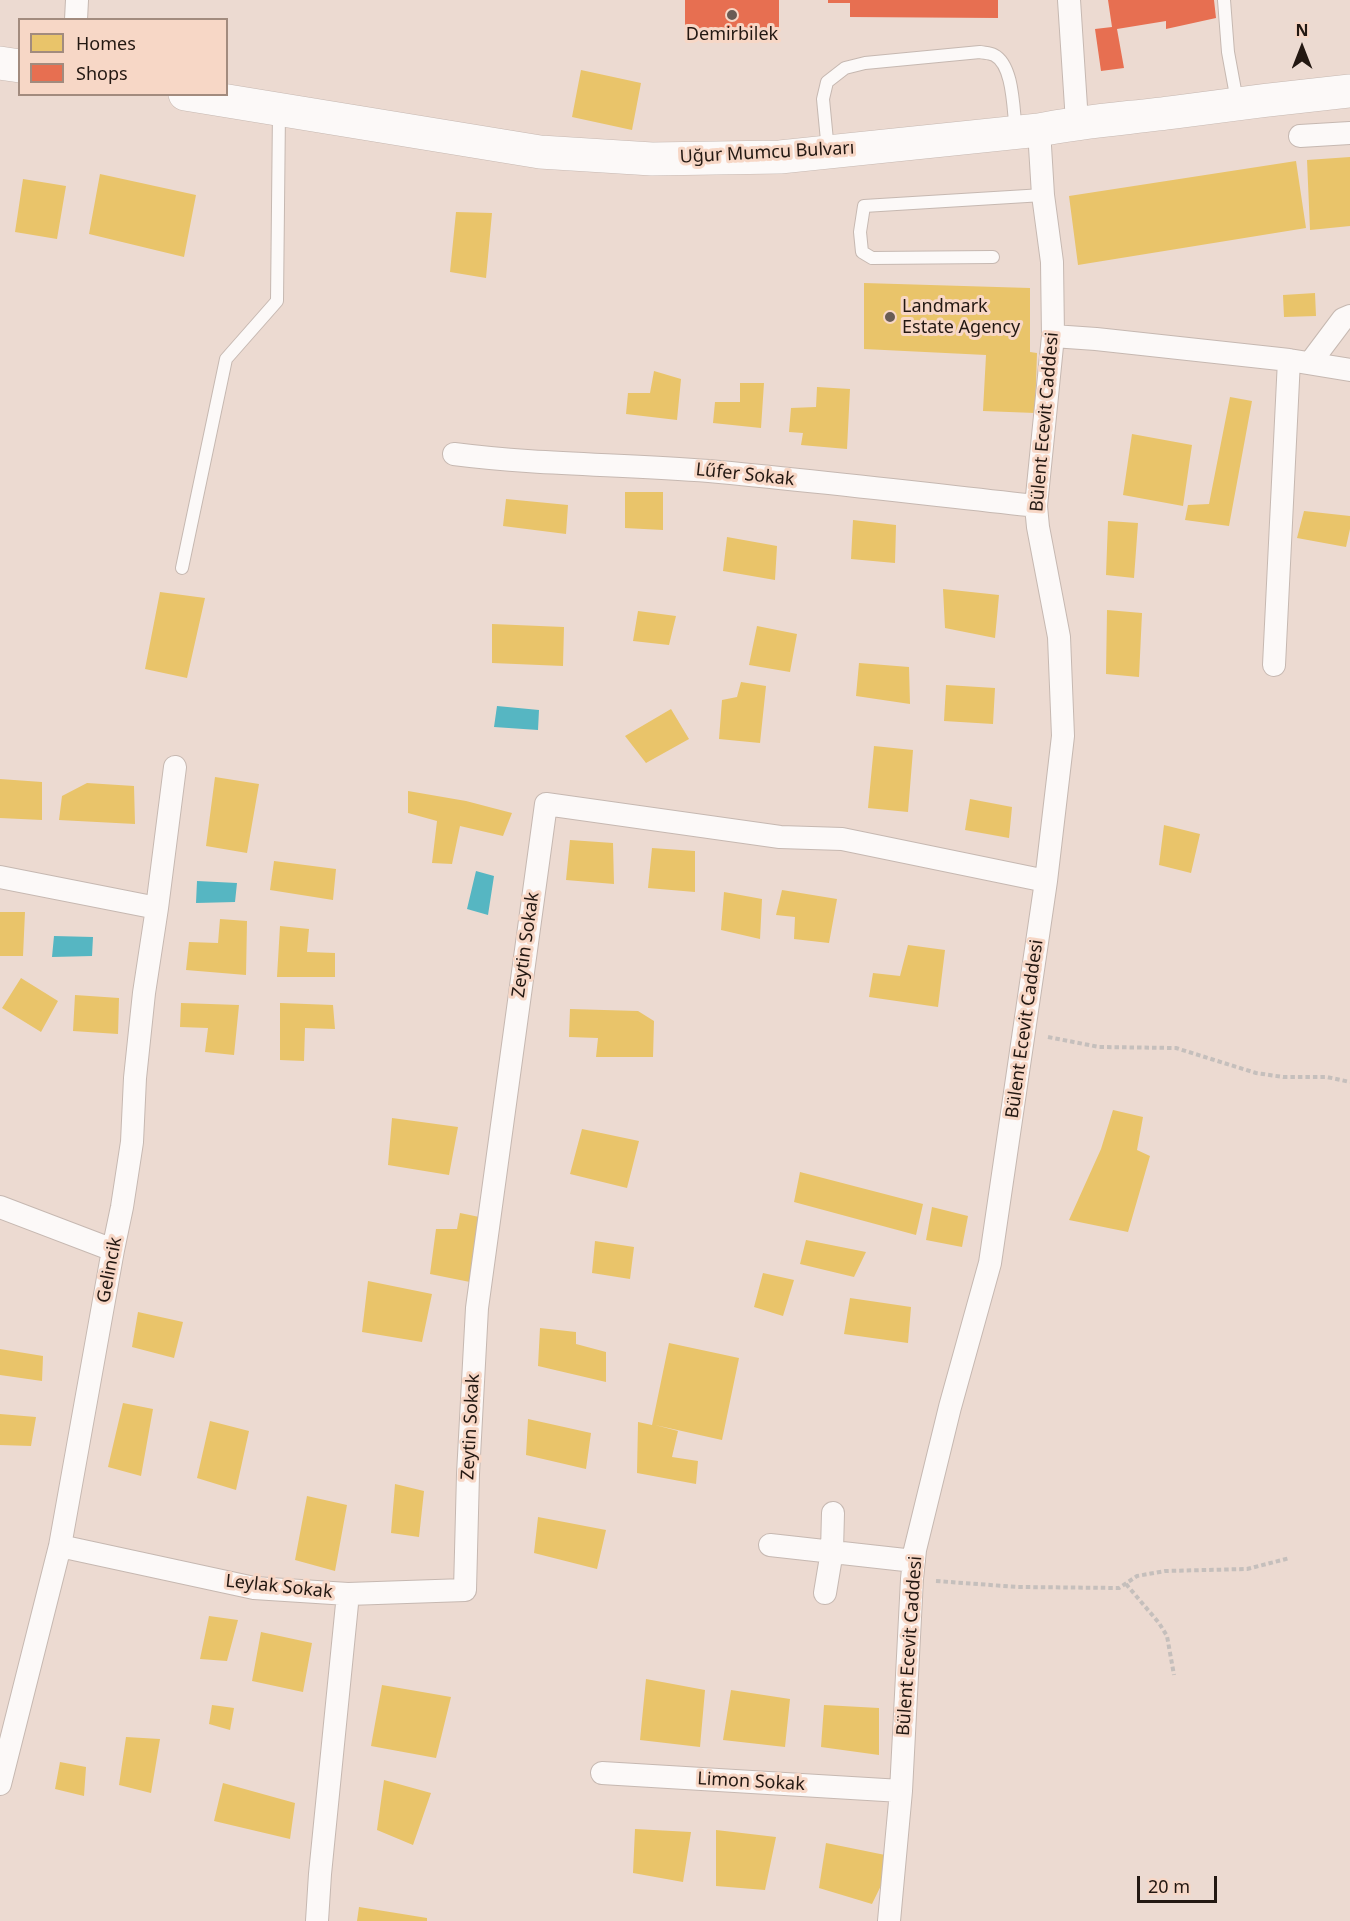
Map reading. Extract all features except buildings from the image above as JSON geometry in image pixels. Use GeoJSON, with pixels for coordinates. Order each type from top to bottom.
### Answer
{"type":"FeatureCollection","features":[{"type":"Feature","properties":{"kind":"main road"},"geometry":{"type":"LineString","coordinates":[[0,63],[18,66]]}},
{"type":"Feature","properties":{"kind":"main road","name":"Uğur Mumcu Bulvarı"},"geometry":{"type":"LineString","coordinates":[[197,96],[540,152],[652,159],[780,157],[1027,131],[1237,103],[1350,91]]}},
{"type":"Feature","properties":{"kind":"street"},"geometry":{"type":"LineString","coordinates":[[76,18],[77,0]]}},
{"type":"Feature","properties":{"kind":"street"},"geometry":{"type":"LineString","coordinates":[[1069,0],[1077,123]]}},
{"type":"Feature","properties":{"kind":"street","name":"Bülent Ecevit Caddesi"},"geometry":{"type":"LineString","coordinates":[[889,1921],[901,1791],[913,1570],[950,1407],[990,1263],[1046,881],[1063,736],[1059,637],[1036,506],[1053,336],[1052,262],[1043,195],[1027,131]]}},
{"type":"Feature","properties":{"kind":"street"},"geometry":{"type":"LineString","coordinates":[[1300,136],[1350,133]]}},
{"type":"Feature","properties":{"kind":"street"},"geometry":{"type":"LineString","coordinates":[[1274,665],[1299,362],[1343,319],[1350,316]]}},
{"type":"Feature","properties":{"kind":"street"},"geometry":{"type":"LineString","coordinates":[[1053,336],[1299,362],[1350,370]]}},
{"type":"Feature","properties":{"kind":"street","name":"Lűfer Sokak"},"geometry":{"type":"LineString","coordinates":[[454,454],[507,461],[708,471],[1036,506]]}},
{"type":"Feature","properties":{"kind":"street","name":"Gelincik"},"geometry":{"type":"LineString","coordinates":[[0,1784],[60,1546],[122,1207],[132,1142],[135,1078],[143,1003],[175,767]]}},
{"type":"Feature","properties":{"kind":"street","name":"Zeytin Sokak"},"geometry":{"type":"LineString","coordinates":[[465,1590],[468,1474],[477,1308],[546,804],[780,837],[842,839],[1046,881]]}},
{"type":"Feature","properties":{"kind":"street"},"geometry":{"type":"LineString","coordinates":[[0,877],[157,908]]}},
{"type":"Feature","properties":{"kind":"street"},"geometry":{"type":"LineString","coordinates":[[0,1207],[113,1250]]}},
{"type":"Feature","properties":{"kind":"street"},"geometry":{"type":"LineString","coordinates":[[825,1593],[832,1551],[833,1513]]}},
{"type":"Feature","properties":{"kind":"street"},"geometry":{"type":"LineString","coordinates":[[770,1545],[832,1551],[913,1570]]}},
{"type":"Feature","properties":{"kind":"street","name":"Leylak Sokak"},"geometry":{"type":"LineString","coordinates":[[60,1546],[254,1588],[348,1594],[465,1590]]}},
{"type":"Feature","properties":{"kind":"street"},"geometry":{"type":"LineString","coordinates":[[317,1921],[348,1594]]}},
{"type":"Feature","properties":{"kind":"street","name":"Limon Sokak"},"geometry":{"type":"LineString","coordinates":[[602,1773],[901,1791]]}},
{"type":"Feature","properties":{"kind":"lane"},"geometry":{"type":"LineString","coordinates":[[1224,0],[1228,52],[1237,103]]}},
{"type":"Feature","properties":{"kind":"lane"},"geometry":{"type":"LineString","coordinates":[[828,152],[823,99],[826,82],[845,68],[865,63],[980,52],[993,54],[1001,60],[1009,75],[1027,131]]}},
{"type":"Feature","properties":{"kind":"lane"},"geometry":{"type":"LineString","coordinates":[[182,568],[226,359],[277,301],[279,110]]}},
{"type":"Feature","properties":{"kind":"lane"},"geometry":{"type":"LineString","coordinates":[[993,257],[872,258],[862,252],[860,232],[864,206],[1043,195]]}},
{"type":"Feature","properties":{"kind":"path"},"geometry":{"type":"LineString","coordinates":[[1024,1032],[1099,1047],[1176,1047],[1256,1073],[1283,1077],[1327,1077],[1350,1082]]}},
{"type":"Feature","properties":{"kind":"path"},"geometry":{"type":"LineString","coordinates":[[913,1570],[1081,1589],[1119,1588],[1137,1576],[1165,1571],[1247,1569],[1290,1558]]}},
{"type":"Feature","properties":{"kind":"path"},"geometry":{"type":"LineString","coordinates":[[1126,1584],[1167,1636],[1174,1675]]}},
{"type":"Feature","properties":{"kind":"water"},"geometry":{"type":"Polygon","coordinates":[[[497,706],[539,710],[538,730],[494,727],[497,706]]]}},
{"type":"Feature","properties":{"kind":"water"},"geometry":{"type":"Polygon","coordinates":[[[476,871],[494,876],[488,915],[467,909],[476,871]]]}},
{"type":"Feature","properties":{"kind":"water"},"geometry":{"type":"Polygon","coordinates":[[[197,881],[237,883],[235,902],[196,903],[197,881]]]}},
{"type":"Feature","properties":{"kind":"water"},"geometry":{"type":"Polygon","coordinates":[[[54,936],[93,937],[92,956],[52,957],[54,936]]]}},
{"type":"Feature","properties":{"kind":"place","name":"Demirbilek"},"geometry":{"type":"Point","coordinates":[732,15]}},
{"type":"Feature","properties":{"kind":"place","name":"Landmark Estate Agency"},"geometry":{"type":"Point","coordinates":[890,317]}}]}
